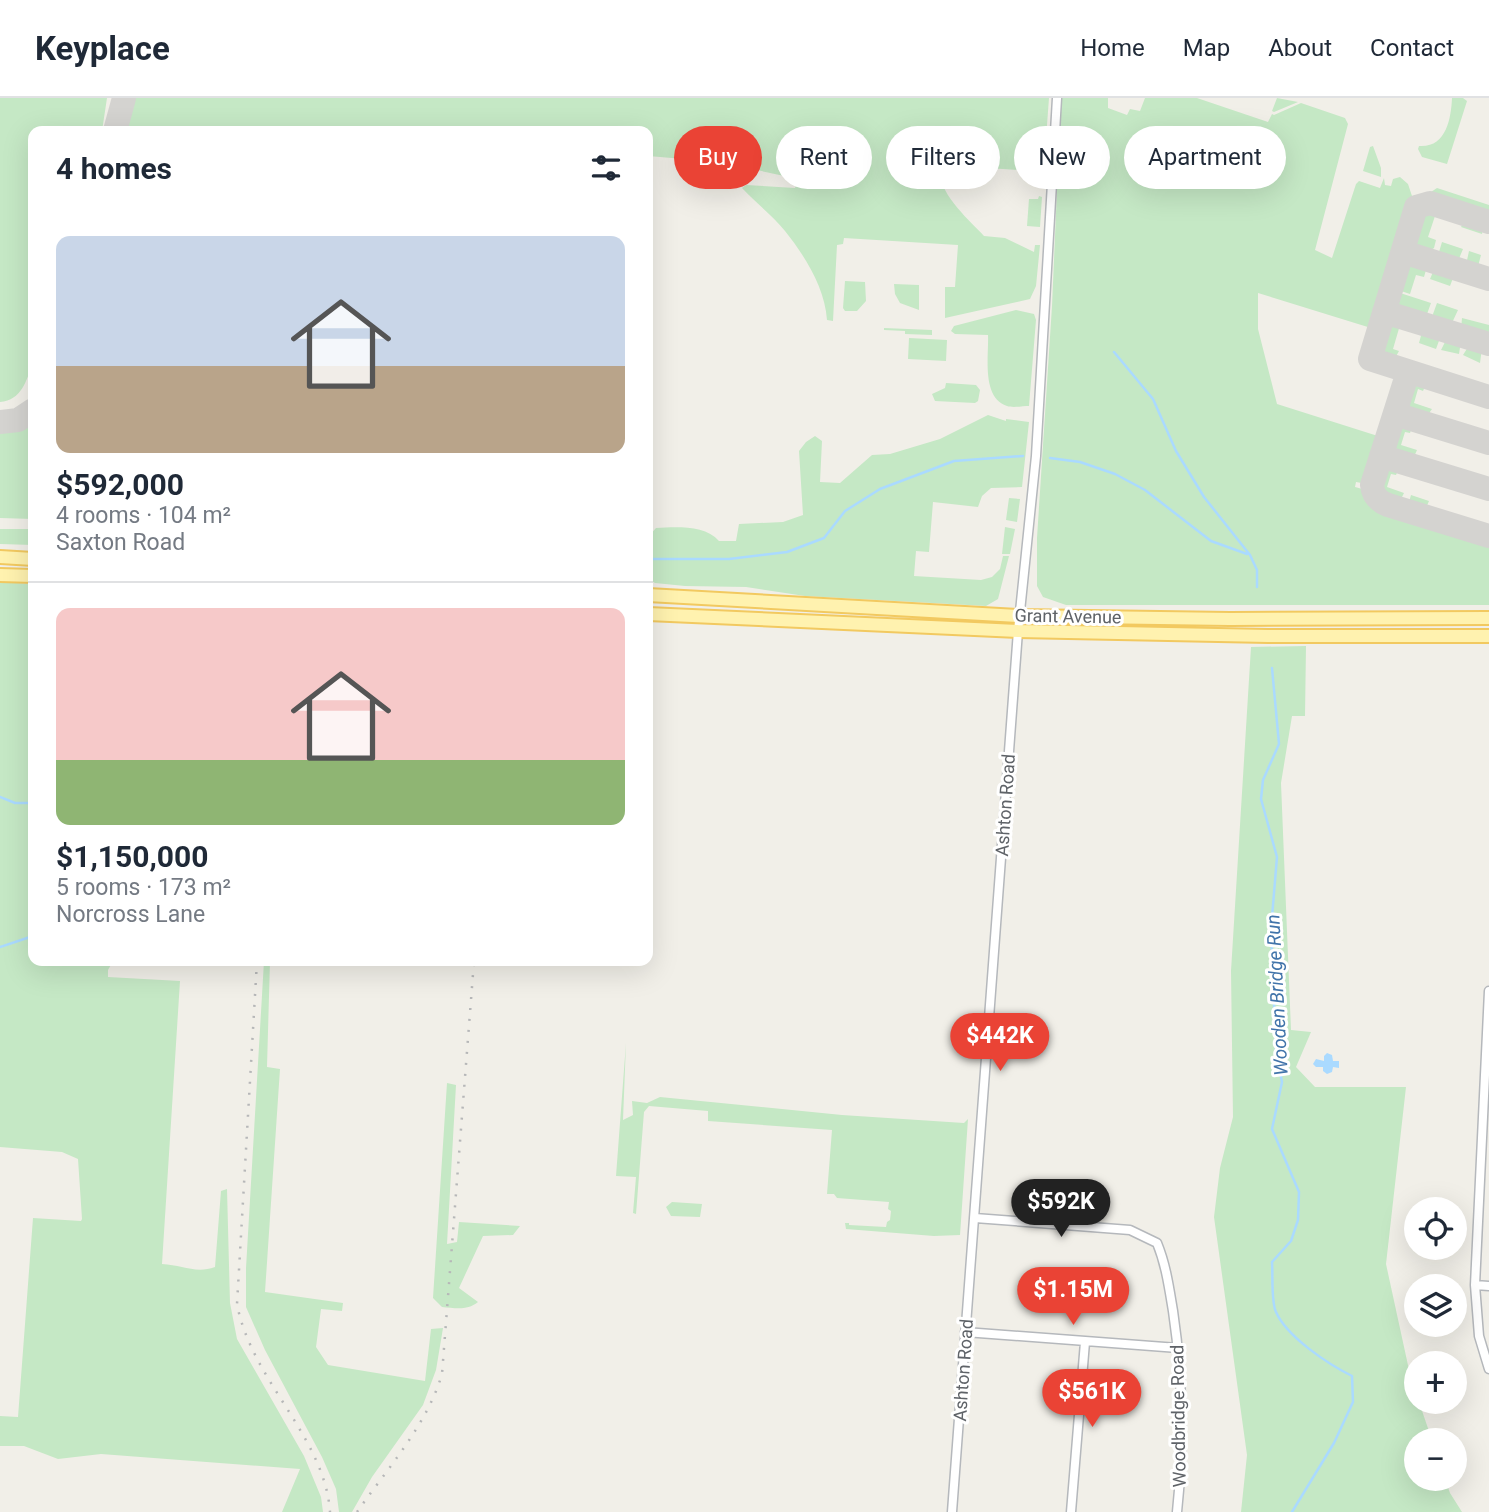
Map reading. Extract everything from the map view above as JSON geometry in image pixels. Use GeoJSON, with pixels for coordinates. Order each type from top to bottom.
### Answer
{"type":"FeatureCollection","features":[{"type":"Feature","properties":{"kind":"main road"},"geometry":{"type":"LineString","coordinates":[[0,557],[28,559]]}},
{"type":"Feature","properties":{"kind":"main road"},"geometry":{"type":"LineString","coordinates":[[0,575],[28,576]]}},
{"type":"Feature","properties":{"kind":"main road","name":"Grant Avenue"},"geometry":{"type":"LineString","coordinates":[[653,595],[1019,616],[1230,619],[1489,618]]}},
{"type":"Feature","properties":{"kind":"main road"},"geometry":{"type":"LineString","coordinates":[[729,618],[730,600]]}},
{"type":"Feature","properties":{"kind":"main road","name":"Grant Avenue"},"geometry":{"type":"LineString","coordinates":[[653,614],[1018,631],[1489,636]]}},
{"type":"Feature","properties":{"kind":"main road"},"geometry":{"type":"LineString","coordinates":[[1229,635],[1230,619]]}},
{"type":"Feature","properties":{"kind":"street","name":"Ashton Road"},"geometry":{"type":"LineString","coordinates":[[952,1512],[1019,616],[1037,456],[1057,98]]}},
{"type":"Feature","properties":{"kind":"street"},"geometry":{"type":"LineString","coordinates":[[1489,991],[1484,1182],[1475,1285],[1479,1336],[1489,1369]]}},
{"type":"Feature","properties":{"kind":"street","name":"Woodbridge Road"},"geometry":{"type":"LineString","coordinates":[[975,1218],[1130,1230],[1154,1241],[1166,1267],[1178,1348],[1181,1468],[1177,1512]]}},
{"type":"Feature","properties":{"kind":"street"},"geometry":{"type":"LineString","coordinates":[[1475,1285],[1489,1286]]}},
{"type":"Feature","properties":{"kind":"street"},"geometry":{"type":"LineString","coordinates":[[965,1332],[1178,1348]]}},
{"type":"Feature","properties":{"kind":"street"},"geometry":{"type":"LineString","coordinates":[[1071,1512],[1085,1342]]}},
{"type":"Feature","properties":{"kind":"green space"},"geometry":{"type":"Polygon","coordinates":[[[0,98],[107,98],[103,126],[28,126],[28,376],[18,394],[0,402],[0,98]]]}},
{"type":"Feature","properties":{"kind":"green space"},"geometry":{"type":"Polygon","coordinates":[[[134,98],[1049,98],[1047,126],[1014,126],[1014,170],[1000,169],[1000,126],[886,126],[886,189],[945,189],[961,213],[984,236],[1005,238],[1034,252],[1035,245],[1040,245],[1036,286],[1030,299],[945,318],[945,287],[955,287],[958,245],[844,238],[843,244],[837,245],[833,321],[827,320],[818,284],[800,251],[780,225],[743,189],[762,189],[762,186],[776,187],[776,189],[872,189],[872,126],[776,126],[776,174],[762,171],[762,126],[674,126],[674,158],[653,156],[653,126],[126,126],[134,98]]]}},
{"type":"Feature","properties":{"kind":"green space"},"geometry":{"type":"Polygon","coordinates":[[[1061,98],[1108,98],[1108,108],[1127,115],[1130,109],[1140,111],[1145,98],[1197,98],[1268,122],[1272,114],[1301,103],[1345,118],[1348,124],[1315,250],[1332,258],[1359,181],[1380,188],[1384,178],[1385,185],[1391,186],[1393,179],[1400,177],[1408,184],[1413,199],[1371,328],[1258,293],[1258,329],[1277,404],[1381,437],[1367,484],[1356,482],[1355,487],[1366,490],[1376,506],[1489,542],[1489,605],[1066,605],[1043,597],[1037,586],[1037,538],[1057,189],[1110,189],[1110,126],[1060,126],[1061,98]]]}},
{"type":"Feature","properties":{"kind":"green space"},"geometry":{"type":"Polygon","coordinates":[[[1277,98],[1298,102],[1274,112],[1272,111],[1277,98]]]}},
{"type":"Feature","properties":{"kind":"green space"},"geometry":{"type":"Polygon","coordinates":[[[1452,98],[1463,98],[1467,101],[1447,164],[1422,157],[1419,146],[1435,142],[1445,131],[1452,98]]]}},
{"type":"Feature","properties":{"kind":"green space"},"geometry":{"type":"Polygon","coordinates":[[[1373,146],[1381,168],[1381,177],[1363,171],[1370,147],[1373,146]]]}},
{"type":"Feature","properties":{"kind":"green space"},"geometry":{"type":"Polygon","coordinates":[[[1437,188],[1489,205],[1489,214],[1436,197],[1431,192],[1437,188]]]}},
{"type":"Feature","properties":{"kind":"green space"},"geometry":{"type":"Polygon","coordinates":[[[1039,196],[1042,197],[1040,227],[1027,226],[1029,199],[1038,199],[1039,196]]]}},
{"type":"Feature","properties":{"kind":"green space"},"geometry":{"type":"Polygon","coordinates":[[[1427,207],[1436,213],[1428,237],[1436,240],[1434,248],[1426,253],[1418,250],[1412,236],[1419,213],[1427,207]]]}},
{"type":"Feature","properties":{"kind":"green space"},"geometry":{"type":"Polygon","coordinates":[[[1466,219],[1483,225],[1482,234],[1461,227],[1466,219]]]}},
{"type":"Feature","properties":{"kind":"green space"},"geometry":{"type":"Polygon","coordinates":[[[1442,242],[1463,249],[1458,261],[1454,263],[1440,257],[1442,242]]]}},
{"type":"Feature","properties":{"kind":"green space"},"geometry":{"type":"Polygon","coordinates":[[[1469,251],[1481,255],[1477,270],[1466,265],[1469,251]]]}},
{"type":"Feature","properties":{"kind":"green space"},"geometry":{"type":"Polygon","coordinates":[[[1408,261],[1424,265],[1426,270],[1424,277],[1416,275],[1410,294],[1395,289],[1403,264],[1408,261]]]}},
{"type":"Feature","properties":{"kind":"green space"},"geometry":{"type":"Polygon","coordinates":[[[1438,269],[1452,274],[1450,286],[1430,279],[1438,269]]]}},
{"type":"Feature","properties":{"kind":"green space"},"geometry":{"type":"Polygon","coordinates":[[[845,281],[865,282],[866,301],[857,311],[845,311],[843,308],[845,281]]]}},
{"type":"Feature","properties":{"kind":"green space"},"geometry":{"type":"Polygon","coordinates":[[[894,284],[919,285],[919,310],[900,303],[894,284]]]}},
{"type":"Feature","properties":{"kind":"green space"},"geometry":{"type":"Polygon","coordinates":[[[1394,291],[1431,303],[1427,314],[1422,317],[1399,310],[1393,300],[1394,291]]]}},
{"type":"Feature","properties":{"kind":"green space"},"geometry":{"type":"Polygon","coordinates":[[[1437,303],[1458,310],[1451,325],[1434,320],[1437,303]]]}},
{"type":"Feature","properties":{"kind":"green space"},"geometry":{"type":"Polygon","coordinates":[[[1016,310],[1034,314],[1036,320],[1029,406],[1012,407],[999,401],[990,385],[988,335],[955,334],[951,331],[954,326],[1016,310]]]}},
{"type":"Feature","properties":{"kind":"green space"},"geometry":{"type":"Polygon","coordinates":[[[1462,318],[1489,325],[1489,338],[1461,330],[1462,318]]]}},
{"type":"Feature","properties":{"kind":"green space"},"geometry":{"type":"Polygon","coordinates":[[[1391,319],[1398,321],[1400,325],[1393,349],[1399,351],[1394,360],[1382,356],[1377,345],[1383,325],[1391,319]]]}},
{"type":"Feature","properties":{"kind":"green space"},"geometry":{"type":"Polygon","coordinates":[[[884,328],[932,330],[932,335],[905,334],[905,331],[884,328]]]}},
{"type":"Feature","properties":{"kind":"green space"},"geometry":{"type":"Polygon","coordinates":[[[1427,330],[1439,334],[1436,349],[1419,343],[1422,332],[1427,330]]]}},
{"type":"Feature","properties":{"kind":"green space"},"geometry":{"type":"Polygon","coordinates":[[[909,338],[947,340],[946,361],[908,359],[909,338]]]}},
{"type":"Feature","properties":{"kind":"green space"},"geometry":{"type":"Polygon","coordinates":[[[1447,338],[1461,341],[1459,354],[1441,350],[1447,338]]]}},
{"type":"Feature","properties":{"kind":"green space"},"geometry":{"type":"Polygon","coordinates":[[[1470,344],[1482,348],[1480,363],[1463,355],[1470,344]]]}},
{"type":"Feature","properties":{"kind":"green space"},"geometry":{"type":"Polygon","coordinates":[[[1416,379],[1425,381],[1426,384],[1423,391],[1418,389],[1414,403],[1432,409],[1427,416],[1411,412],[1405,406],[1409,384],[1416,379]]]}},
{"type":"Feature","properties":{"kind":"green space"},"geometry":{"type":"Polygon","coordinates":[[[946,383],[976,385],[980,390],[978,401],[935,401],[932,394],[945,388],[946,383]]]}},
{"type":"Feature","properties":{"kind":"green space"},"geometry":{"type":"Polygon","coordinates":[[[988,415],[1006,421],[1029,422],[1022,487],[991,488],[982,496],[978,507],[933,502],[929,552],[916,551],[914,576],[981,580],[992,577],[1000,569],[1003,556],[1009,556],[998,599],[986,606],[805,596],[746,587],[685,586],[653,582],[653,531],[656,528],[690,528],[706,532],[719,541],[736,541],[739,524],[783,522],[803,515],[799,451],[815,436],[822,441],[820,482],[840,483],[872,455],[890,454],[940,439],[988,415]]]}},
{"type":"Feature","properties":{"kind":"green space"},"geometry":{"type":"Polygon","coordinates":[[[1405,421],[1412,427],[1410,433],[1405,432],[1401,445],[1417,450],[1413,459],[1399,455],[1391,445],[1396,426],[1405,421]]]}},
{"type":"Feature","properties":{"kind":"green space"},"geometry":{"type":"Polygon","coordinates":[[[28,423],[28,519],[0,518],[0,431],[14,430],[28,423]]]}},
{"type":"Feature","properties":{"kind":"green space"},"geometry":{"type":"Polygon","coordinates":[[[1391,464],[1399,468],[1396,475],[1391,474],[1387,487],[1404,493],[1400,501],[1381,496],[1377,489],[1383,468],[1391,464]]]}},
{"type":"Feature","properties":{"kind":"green space"},"geometry":{"type":"Polygon","coordinates":[[[1411,495],[1429,501],[1426,508],[1419,509],[1412,505],[1409,502],[1411,495]]]}},
{"type":"Feature","properties":{"kind":"green space"},"geometry":{"type":"Polygon","coordinates":[[[1009,498],[1020,499],[1017,522],[1006,520],[1009,498]]]}},
{"type":"Feature","properties":{"kind":"green space"},"geometry":{"type":"Polygon","coordinates":[[[1005,527],[1015,529],[1010,554],[1002,554],[1005,527]]]}},
{"type":"Feature","properties":{"kind":"green space"},"geometry":{"type":"Polygon","coordinates":[[[0,529],[28,529],[28,545],[0,544],[0,529]]]}},
{"type":"Feature","properties":{"kind":"green space"},"geometry":{"type":"Polygon","coordinates":[[[0,582],[28,584],[28,966],[110,966],[108,977],[180,981],[162,1264],[195,1269],[215,1267],[221,1191],[227,1189],[230,1303],[237,1339],[304,1456],[321,1497],[323,1512],[282,1512],[300,1469],[101,1454],[58,1459],[24,1446],[0,1446],[0,1416],[18,1417],[33,1218],[82,1219],[78,1159],[62,1152],[0,1147],[0,582]]]}},
{"type":"Feature","properties":{"kind":"green space"},"geometry":{"type":"Polygon","coordinates":[[[1306,646],[1305,716],[1292,716],[1281,783],[1291,1030],[1311,1032],[1296,1067],[1315,1087],[1406,1087],[1386,1264],[1405,1351],[1404,1414],[1423,1414],[1428,1428],[1404,1428],[1404,1491],[1449,1491],[1462,1512],[1241,1512],[1247,1455],[1214,1217],[1220,1168],[1233,1117],[1231,971],[1251,647],[1306,646]]]}},
{"type":"Feature","properties":{"kind":"green space"},"geometry":{"type":"Polygon","coordinates":[[[264,966],[270,966],[267,1067],[280,1069],[265,1292],[343,1303],[342,1311],[321,1309],[316,1347],[328,1365],[425,1381],[431,1329],[443,1328],[436,1370],[423,1405],[372,1477],[352,1512],[339,1512],[336,1489],[322,1457],[265,1350],[246,1307],[264,966]]]}},
{"type":"Feature","properties":{"kind":"green space"},"geometry":{"type":"Polygon","coordinates":[[[626,1043],[623,1120],[633,1115],[632,1101],[647,1103],[660,1097],[842,1115],[964,1123],[968,1119],[960,1235],[934,1236],[846,1229],[845,1223],[886,1227],[891,1211],[888,1209],[889,1202],[837,1198],[834,1194],[827,1194],[832,1130],[708,1121],[708,1111],[649,1106],[644,1112],[636,1214],[633,1213],[636,1177],[616,1176],[626,1043]]]}},
{"type":"Feature","properties":{"kind":"green space"},"geometry":{"type":"Polygon","coordinates":[[[447,1083],[456,1085],[447,1244],[457,1242],[459,1222],[520,1226],[513,1235],[483,1236],[459,1288],[478,1302],[461,1308],[442,1307],[433,1298],[447,1083]]]}},
{"type":"Feature","properties":{"kind":"green space"},"geometry":{"type":"Polygon","coordinates":[[[672,1202],[702,1204],[700,1217],[671,1216],[666,1207],[672,1202]]]}},
{"type":"Feature","properties":{"kind":"water"},"geometry":{"type":"Polygon","coordinates":[[[1327,1053],[1332,1055],[1333,1061],[1339,1061],[1339,1068],[1333,1067],[1332,1072],[1327,1074],[1323,1067],[1313,1064],[1316,1059],[1324,1061],[1327,1053]]]}},
{"type":"Feature","properties":{"kind":"waterway"},"geometry":{"type":"LineString","coordinates":[[1114,352],[1153,399],[1176,451],[1204,497],[1250,555],[1257,570],[1257,587]]}},
{"type":"Feature","properties":{"kind":"waterway","name":"Wooden Bridge Run"},"geometry":{"type":"LineString","coordinates":[[653,559],[729,559],[787,552],[824,538],[845,511],[880,489],[954,461],[1023,456]]}},
{"type":"Feature","properties":{"kind":"waterway","name":"Wooden Bridge Run"},"geometry":{"type":"LineString","coordinates":[[1050,458],[1080,462],[1115,474],[1145,490],[1211,541],[1247,554]]}},
{"type":"Feature","properties":{"kind":"waterway","name":"Wooden Bridge Run"},"geometry":{"type":"LineString","coordinates":[[1272,668],[1279,744],[1263,780],[1261,799],[1277,857],[1271,929],[1276,1052],[1282,1082],[1272,1129],[1299,1192],[1298,1220],[1291,1241],[1272,1262],[1273,1302],[1276,1312],[1289,1331],[1320,1357],[1352,1376],[1353,1402],[1334,1443],[1292,1512]]}},
{"type":"Feature","properties":{"kind":"waterway","name":"Wooden Bridge Run"},"geometry":{"type":"LineString","coordinates":[[0,797],[15,803],[28,803]]}},
{"type":"Feature","properties":{"kind":"waterway"},"geometry":{"type":"LineString","coordinates":[[0,947],[28,938]]}},
{"type":"Feature","properties":{"kind":"taxiway"},"geometry":{"type":"LineString","coordinates":[[116,126],[124,98]]}},
{"type":"Feature","properties":{"kind":"taxiway"},"geometry":{"type":"LineString","coordinates":[[1489,222],[1430,203],[1416,207],[1370,359],[1489,397]]}},
{"type":"Feature","properties":{"kind":"taxiway"},"geometry":{"type":"LineString","coordinates":[[1403,252],[1489,279]]}},
{"type":"Feature","properties":{"kind":"taxiway"},"geometry":{"type":"LineString","coordinates":[[1384,312],[1489,344]]}},
{"type":"Feature","properties":{"kind":"taxiway"},"geometry":{"type":"LineString","coordinates":[[1408,372],[1372,485],[1375,495],[1388,505],[1489,536]]}},
{"type":"Feature","properties":{"kind":"taxiway"},"geometry":{"type":"LineString","coordinates":[[0,422],[18,420],[28,413]]}},
{"type":"Feature","properties":{"kind":"taxiway"},"geometry":{"type":"LineString","coordinates":[[1395,414],[1489,443]]}},
{"type":"Feature","properties":{"kind":"taxiway"},"geometry":{"type":"LineString","coordinates":[[1381,456],[1489,489]]}},
{"type":"Feature","properties":{"kind":"railway"},"geometry":{"type":"LineString","coordinates":[[257,966],[237,1304],[245,1332],[257,1358],[315,1459],[325,1485],[330,1512]]}},
{"type":"Feature","properties":{"kind":"railway"},"geometry":{"type":"LineString","coordinates":[[357,1512],[416,1429],[427,1411],[442,1374],[474,966]]}}]}
